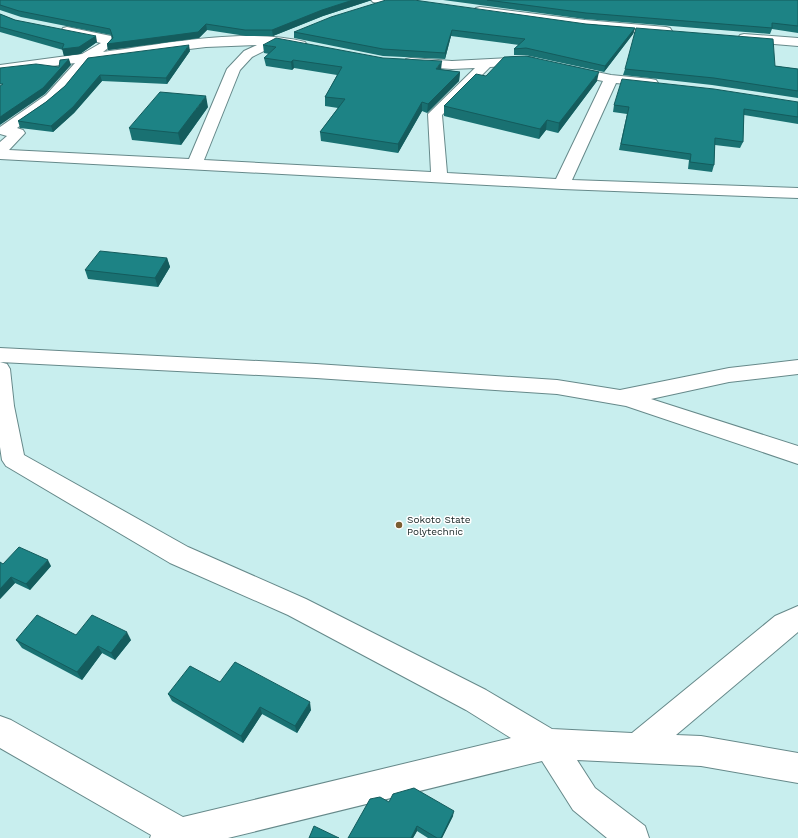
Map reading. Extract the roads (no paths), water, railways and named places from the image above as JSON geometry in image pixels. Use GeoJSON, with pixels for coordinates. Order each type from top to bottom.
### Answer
{"type":"FeatureCollection","features":[{"type":"Feature","properties":{"kind":"street"},"geometry":{"type":"LineString","coordinates":[[468,8],[585,24],[680,33]]}},
{"type":"Feature","properties":{"kind":"street"},"geometry":{"type":"LineString","coordinates":[[0,150],[18,133],[4,131],[51,98],[85,58],[107,44],[107,40],[55,29]]}},
{"type":"Feature","properties":{"kind":"street"},"geometry":{"type":"LineString","coordinates":[[195,164],[234,68],[248,54],[298,32]]}},
{"type":"Feature","properties":{"kind":"street"},"geometry":{"type":"LineString","coordinates":[[735,37],[798,42]]}},
{"type":"Feature","properties":{"kind":"street"},"geometry":{"type":"LineString","coordinates":[[0,69],[213,42],[277,41],[315,48]]}},
{"type":"Feature","properties":{"kind":"street"},"geometry":{"type":"LineString","coordinates":[[398,62],[452,65],[525,60],[539,63]]}},
{"type":"Feature","properties":{"kind":"street"},"geometry":{"type":"LineString","coordinates":[[439,178],[435,114],[487,62]]}},
{"type":"Feature","properties":{"kind":"street"},"geometry":{"type":"LineString","coordinates":[[553,66],[611,79],[665,85]]}},
{"type":"Feature","properties":{"kind":"street"},"geometry":{"type":"LineString","coordinates":[[562,184],[611,79]]}},
{"type":"Feature","properties":{"kind":"street"},"geometry":{"type":"LineString","coordinates":[[0,154],[439,178],[798,193]]}},
{"type":"Feature","properties":{"kind":"street"},"geometry":{"type":"LineString","coordinates":[[0,355],[316,371],[557,387],[628,399],[798,454]]}},
{"type":"Feature","properties":{"kind":"street"},"geometry":{"type":"LineString","coordinates":[[619,398],[729,374],[798,368]]}},
{"type":"Feature","properties":{"kind":"street"},"geometry":{"type":"LineString","coordinates":[[0,369],[4,406],[14,460],[179,555],[297,607],[476,700],[549,744],[584,799],[633,838]]}},
{"type":"Feature","properties":{"kind":"street"},"geometry":{"type":"LineString","coordinates":[[637,748],[785,625],[798,618]]}},
{"type":"Feature","properties":{"kind":"street"},"geometry":{"type":"LineString","coordinates":[[0,731],[178,837],[549,744],[702,751],[798,768]]}},
{"type":"Feature","properties":{"kind":"place","name":"Sokoto State Polytechnic"},"geometry":{"type":"Point","coordinates":[399,525]}}]}
